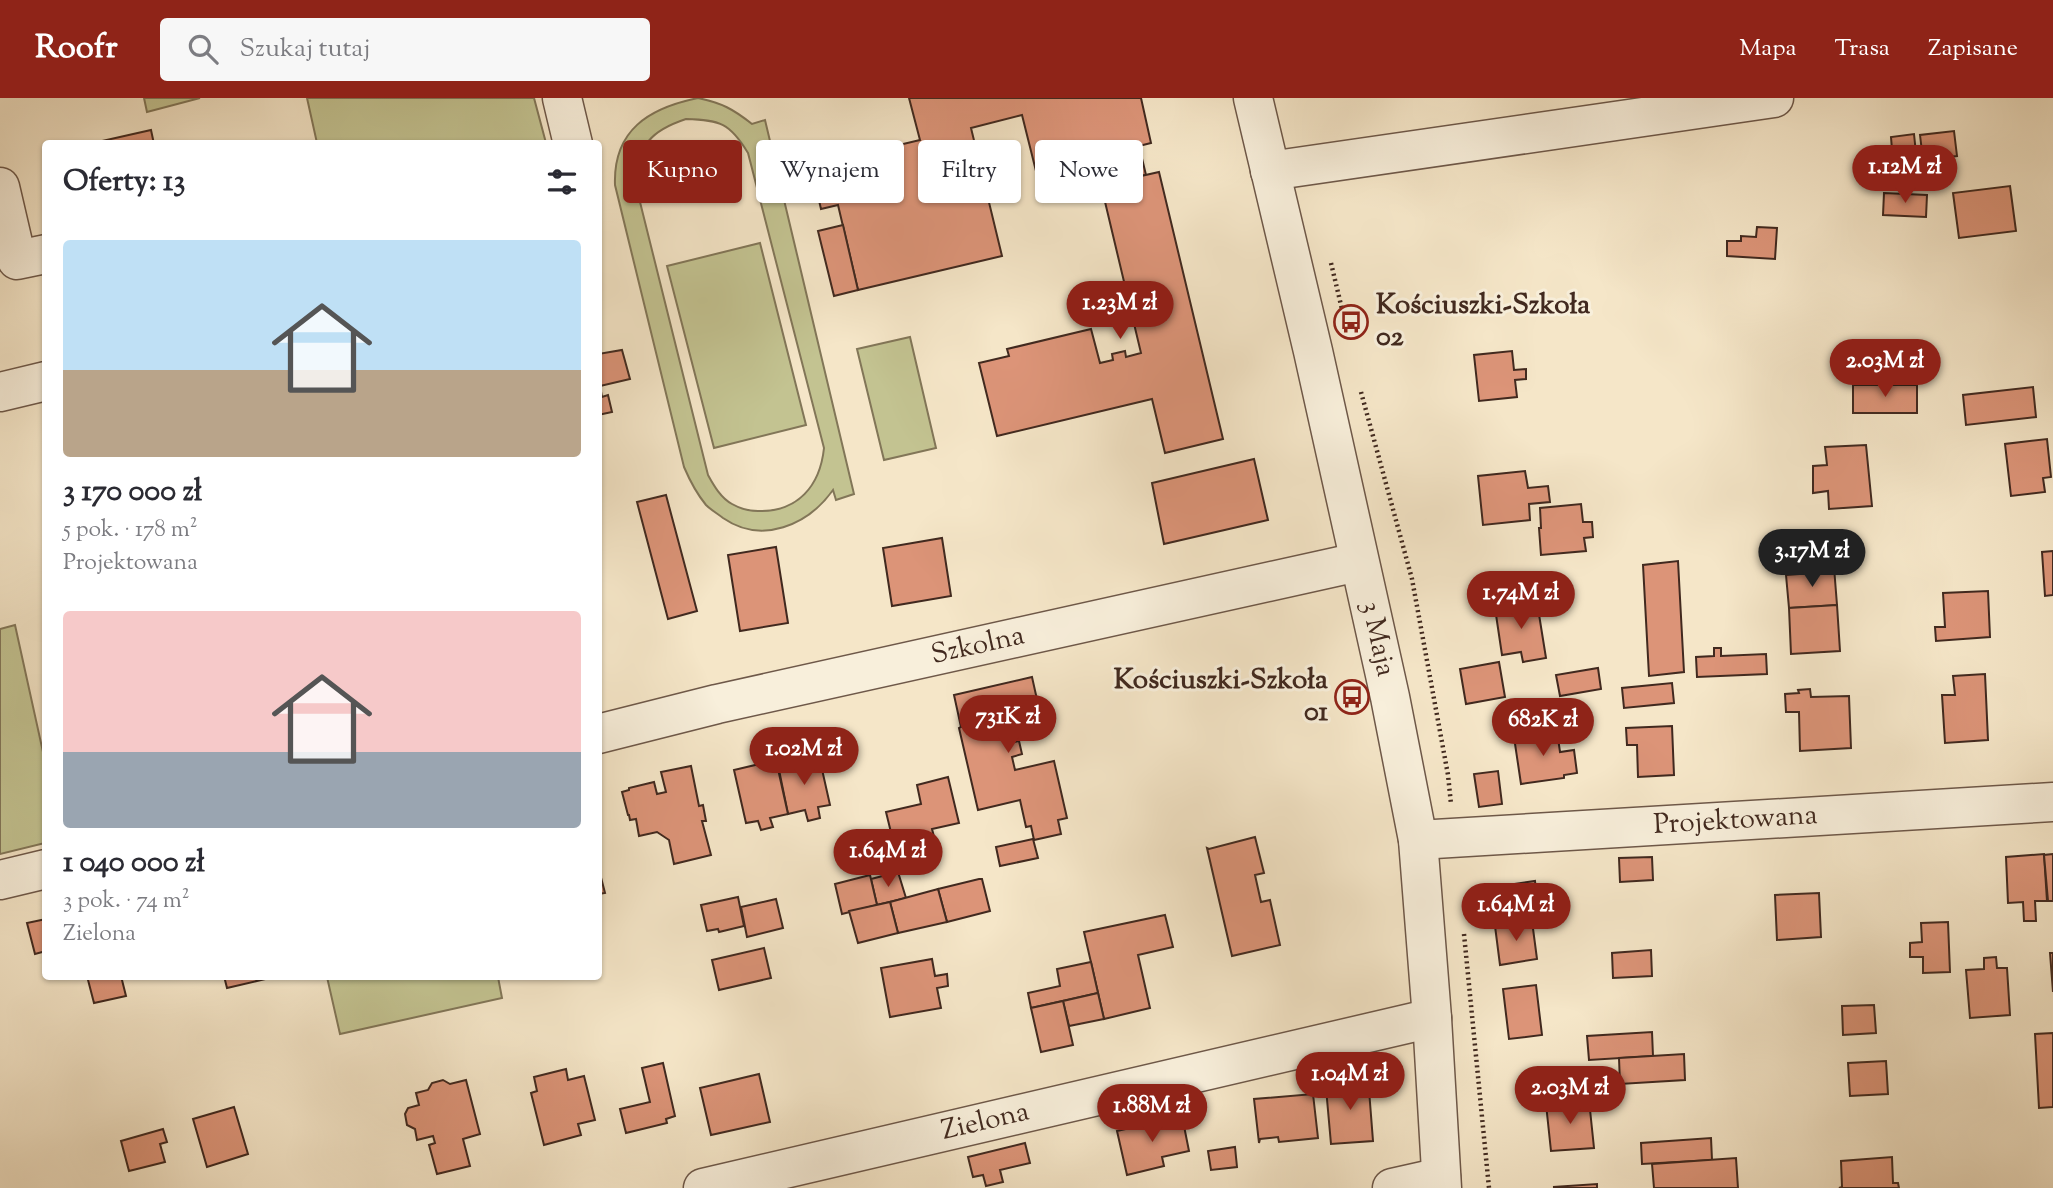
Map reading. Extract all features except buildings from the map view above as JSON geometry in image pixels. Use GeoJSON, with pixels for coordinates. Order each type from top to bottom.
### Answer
{"type":"FeatureCollection","features":[{"type":"Feature","properties":{"kind":"street"},"geometry":{"type":"LineString","coordinates":[[562,98],[572,140]]}},
{"type":"Feature","properties":{"kind":"street","name":"3 Maja"},"geometry":{"type":"LineString","coordinates":[[1253,98],[1313,351],[1390,698],[1418,840],[1441,1183]]}},
{"type":"Feature","properties":{"kind":"street"},"geometry":{"type":"LineString","coordinates":[[1270,171],[1774,98]]}},
{"type":"Feature","properties":{"kind":"street"},"geometry":{"type":"LineString","coordinates":[[0,187],[21,260]]}},
{"type":"Feature","properties":{"kind":"street"},"geometry":{"type":"LineString","coordinates":[[0,392],[42,382]]}},
{"type":"Feature","properties":{"kind":"street","name":"Szkolna"},"geometry":{"type":"LineString","coordinates":[[602,733],[717,704],[1358,562]]}},
{"type":"Feature","properties":{"kind":"street","name":"Projektowana"},"geometry":{"type":"LineString","coordinates":[[1418,840],[2053,802]]}},
{"type":"Feature","properties":{"kind":"street"},"geometry":{"type":"LineString","coordinates":[[0,880],[42,870]]}},
{"type":"Feature","properties":{"kind":"street","name":"Zielona"},"geometry":{"type":"LineString","coordinates":[[703,1188],[1432,1018]]}},
{"type":"Feature","properties":{"kind":"street"},"geometry":{"type":"LineString","coordinates":[[1392,1188],[1441,1183]]}},
{"type":"Feature","properties":{"kind":"green space"},"geometry":{"type":"Polygon","coordinates":[[[144,98],[200,98],[147,112],[144,98]]]}},
{"type":"Feature","properties":{"kind":"green space"},"geometry":{"type":"Polygon","coordinates":[[[307,98],[534,98],[545,140],[316,140],[307,98]]]}},
{"type":"Feature","properties":{"kind":"green space"},"geometry":{"type":"Polygon","coordinates":[[[698,98],[727,107],[752,124],[765,120],[770,140],[756,140],[756,184],[742,140],[716,122],[686,119],[655,134],[650,140],[625,140],[637,125],[664,108],[698,98]]]}},
{"type":"Feature","properties":{"kind":"green space"},"geometry":{"type":"Polygon","coordinates":[[[623,144],[623,203],[640,203],[708,475],[715,487],[728,501],[741,508],[758,511],[785,507],[795,502],[812,485],[822,462],[824,448],[761,203],[785,203],[854,494],[836,500],[833,490],[811,513],[797,521],[783,527],[753,530],[723,518],[706,505],[697,492],[684,467],[615,185],[623,144]]]}},
{"type":"Feature","properties":{"kind":"green space"},"geometry":{"type":"Polygon","coordinates":[[[760,243],[806,425],[714,448],[667,266],[760,243]]]}},
{"type":"Feature","properties":{"kind":"green space"},"geometry":{"type":"Polygon","coordinates":[[[910,337],[936,448],[884,460],[857,349],[910,337]]]}},
{"type":"Feature","properties":{"kind":"green space"},"geometry":{"type":"Polygon","coordinates":[[[15,625],[42,747],[42,844],[0,854],[0,629],[15,625]]]}},
{"type":"Feature","properties":{"kind":"green space"},"geometry":{"type":"Polygon","coordinates":[[[328,980],[499,980],[502,998],[340,1034],[328,980]]]}},
{"type":"Feature","properties":{"kind":"place","name":"Kościuszki-Szkoła 02"},"geometry":{"type":"Point","coordinates":[1351,322]}},
{"type":"Feature","properties":{"kind":"place","name":"Kościuszki-Szkoła 01"},"geometry":{"type":"Point","coordinates":[1352,697]}}]}
